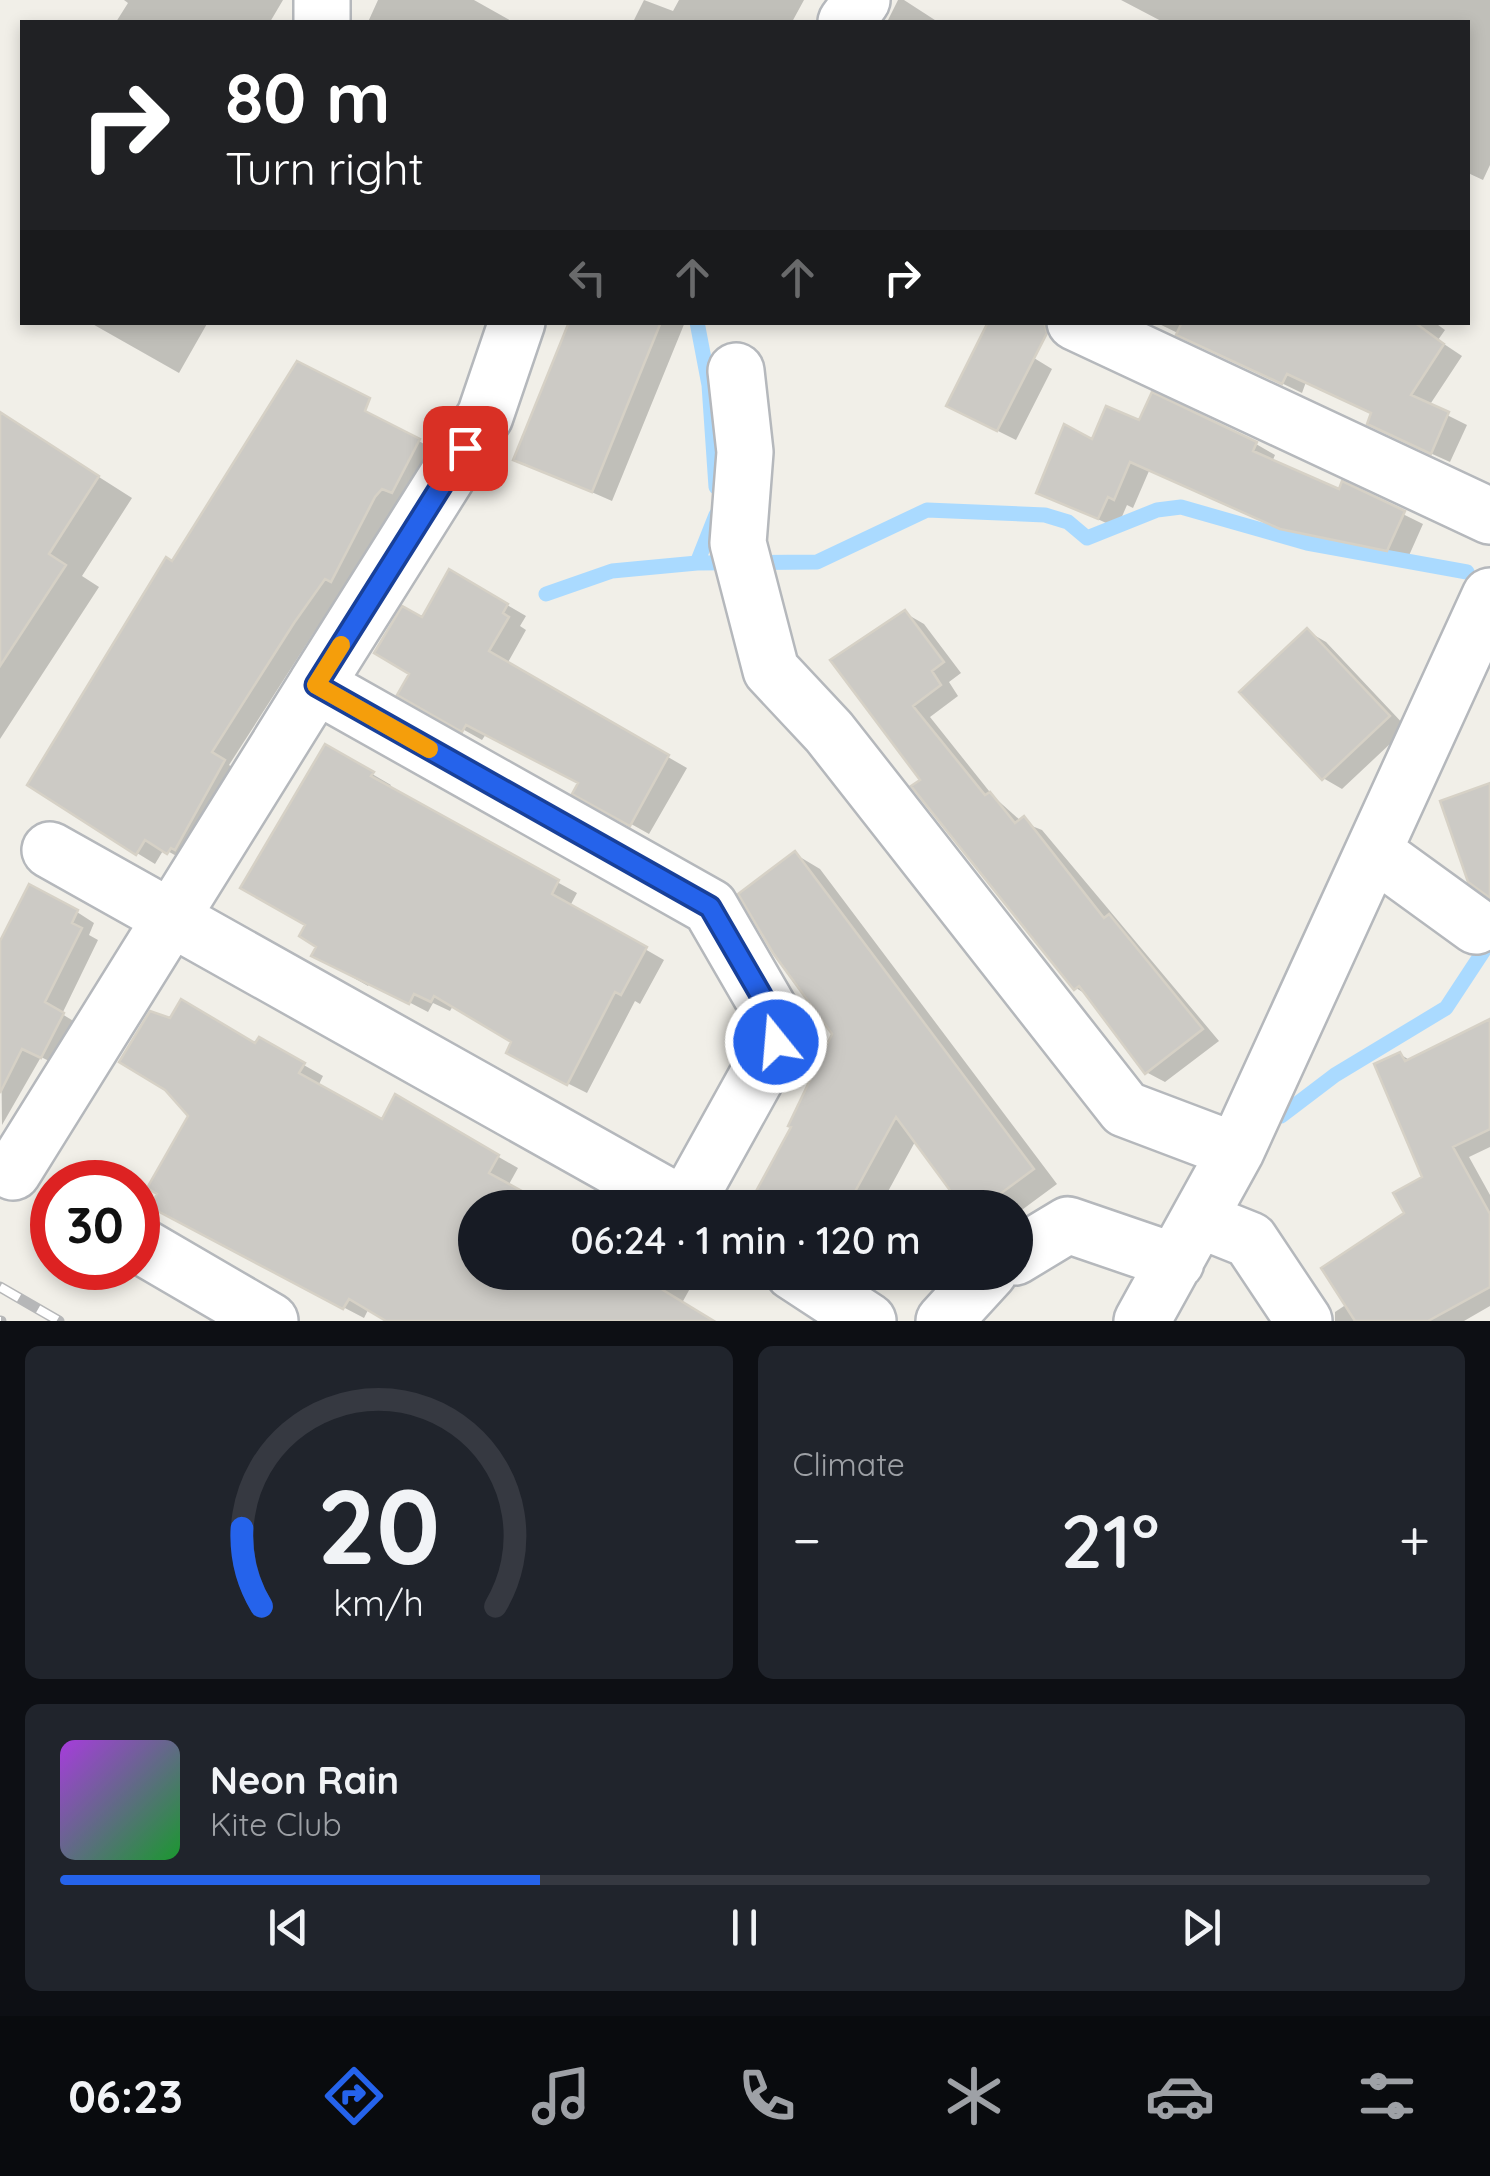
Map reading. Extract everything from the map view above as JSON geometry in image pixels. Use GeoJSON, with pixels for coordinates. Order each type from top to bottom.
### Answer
{"type":"FeatureCollection","features":[{"type":"Feature","properties":{"kind":"street"},"geometry":{"type":"LineString","coordinates":[[22,1177],[170,921],[485,416],[517,325]]}},
{"type":"Feature","properties":{"kind":"street"},"geometry":{"type":"LineString","coordinates":[[1081,325],[1490,516]]}},
{"type":"Feature","properties":{"kind":"street"},"geometry":{"type":"LineString","coordinates":[[736,371],[745,452],[738,543],[771,670],[828,732],[1125,1109],[1236,1151]]}},
{"type":"Feature","properties":{"kind":"street"},"geometry":{"type":"LineString","coordinates":[[1142,1321],[1236,1151],[1490,596]]}},
{"type":"Feature","properties":{"kind":"street"},"geometry":{"type":"LineString","coordinates":[[316,685],[710,907],[776,1021],[776,1042],[695,1190]]}},
{"type":"Feature","properties":{"kind":"street"},"geometry":{"type":"LineString","coordinates":[[50,850],[170,921],[655,1190]]}},
{"type":"Feature","properties":{"kind":"street"},"geometry":{"type":"LineString","coordinates":[[1374,852],[1476,926]]}},
{"type":"Feature","properties":{"kind":"street"},"geometry":{"type":"LineString","coordinates":[[1033,1246],[1068,1225],[1188,1241],[1250,1240],[1304,1321]]}},
{"type":"Feature","properties":{"kind":"street"},"geometry":{"type":"LineString","coordinates":[[160,1257],[270,1321]]}},
{"type":"Feature","properties":{"kind":"street"},"geometry":{"type":"LineString","coordinates":[[821,1290],[868,1321]]}},
{"type":"Feature","properties":{"kind":"street"},"geometry":{"type":"LineString","coordinates":[[944,1321],[972,1290]]}},
{"type":"Feature","properties":{"kind":"building"},"geometry":{"type":"Polygon","coordinates":[[[568,325],[660,325],[592,492],[513,460],[568,325]]]}},
{"type":"Feature","properties":{"kind":"building"},"geometry":{"type":"Polygon","coordinates":[[[986,325],[1045,325],[1047,333],[997,431],[946,406],[986,325]]]}},
{"type":"Feature","properties":{"kind":"building"},"geometry":{"type":"Polygon","coordinates":[[[1181,325],[1418,325],[1444,344],[1411,395],[1449,412],[1431,454],[1367,424],[1371,413],[1287,374],[1282,384],[1176,335],[1181,325]]]}},
{"type":"Feature","properties":{"kind":"building"},"geometry":{"type":"Polygon","coordinates":[[[297,361],[370,398],[365,411],[420,439],[392,493],[382,489],[375,497],[331,582],[325,579],[294,623],[212,752],[225,760],[175,850],[171,848],[167,854],[145,840],[136,855],[27,785],[166,557],[172,561],[297,361]]]}},
{"type":"Feature","properties":{"kind":"building"},"geometry":{"type":"Polygon","coordinates":[[[1152,392],[1257,442],[1253,451],[1339,489],[1342,481],[1405,511],[1387,551],[1280,529],[1130,462],[1114,500],[1108,497],[1098,519],[1036,493],[1064,424],[1092,439],[1106,406],[1139,420],[1152,392]]]}},
{"type":"Feature","properties":{"kind":"building"},"geometry":{"type":"Polygon","coordinates":[[[0,412],[99,476],[49,554],[66,565],[0,666],[0,412]]]}},
{"type":"Feature","properties":{"kind":"building"},"geometry":{"type":"Polygon","coordinates":[[[449,569],[508,604],[503,613],[509,617],[489,651],[669,755],[630,826],[572,794],[578,783],[466,725],[462,732],[397,695],[409,674],[374,653],[402,606],[422,617],[449,569]]]}},
{"type":"Feature","properties":{"kind":"building"},"geometry":{"type":"Polygon","coordinates":[[[905,610],[944,662],[932,671],[941,685],[913,706],[985,795],[990,792],[1015,823],[1024,816],[1104,918],[1109,914],[1203,1029],[1145,1074],[1079,986],[1074,990],[911,786],[920,780],[830,660],[905,610]]]}},
{"type":"Feature","properties":{"kind":"building"},"geometry":{"type":"Polygon","coordinates":[[[1307,628],[1390,716],[1322,780],[1239,692],[1307,628]]]}},
{"type":"Feature","properties":{"kind":"building"},"geometry":{"type":"Polygon","coordinates":[[[325,744],[374,772],[371,776],[559,880],[552,894],[647,947],[621,995],[615,992],[567,1085],[506,1053],[511,1042],[434,996],[431,1002],[414,994],[409,1004],[311,956],[316,947],[299,936],[305,925],[240,888],[325,744]]]}},
{"type":"Feature","properties":{"kind":"building"},"geometry":{"type":"Polygon","coordinates":[[[1490,783],[1490,898],[1468,882],[1440,801],[1490,783]]]}},
{"type":"Feature","properties":{"kind":"building"},"geometry":{"type":"Polygon","coordinates":[[[795,851],[1034,1169],[1005,1190],[950,1190],[896,1117],[856,1190],[757,1190],[791,1127],[788,1126],[832,1034],[773,953],[738,894],[795,851]]]}},
{"type":"Feature","properties":{"kind":"building"},"geometry":{"type":"Polygon","coordinates":[[[29,884],[78,910],[72,923],[82,928],[45,1002],[64,1013],[41,1058],[22,1049],[0,1093],[0,941],[29,884]]]}},
{"type":"Feature","properties":{"kind":"building"},"geometry":{"type":"Polygon","coordinates":[[[181,999],[255,1043],[259,1037],[305,1063],[299,1073],[382,1119],[395,1094],[499,1155],[489,1173],[520,1190],[458,1190],[458,1290],[663,1290],[714,1321],[386,1321],[349,1299],[343,1309],[160,1212],[160,1165],[188,1116],[165,1090],[119,1062],[150,1011],[170,1018],[181,999]]]}},
{"type":"Feature","properties":{"kind":"building"},"geometry":{"type":"Polygon","coordinates":[[[1490,1019],[1490,1129],[1453,1147],[1490,1214],[1490,1287],[1428,1321],[1355,1321],[1321,1268],[1404,1213],[1393,1193],[1422,1177],[1374,1064],[1400,1052],[1405,1061],[1490,1019]]]}},
{"type":"Feature","properties":{"kind":"waterway"},"geometry":{"type":"LineString","coordinates":[[698,325],[709,385],[716,487]]}},
{"type":"Feature","properties":{"kind":"waterway"},"geometry":{"type":"LineString","coordinates":[[546,594],[612,571],[697,563],[817,562],[927,510],[1045,515],[1068,522],[1087,538],[1157,510],[1181,507],[1307,543],[1467,572]]}},
{"type":"Feature","properties":{"kind":"waterway"},"geometry":{"type":"LineString","coordinates":[[697,563],[716,515]]}},
{"type":"Feature","properties":{"kind":"waterway"},"geometry":{"type":"LineString","coordinates":[[1281,1116],[1335,1075],[1446,1008],[1490,941]]}},
{"type":"Feature","properties":{"kind":"railway"},"geometry":{"type":"LineString","coordinates":[[0,1287],[59,1321]]}},
{"type":"Feature","properties":{"kind":"slow traffic"},"geometry":{"type":"LineString","coordinates":[[341,645],[316,685],[429,749]]}},
{"type":"Feature","properties":{"kind":"route"},"geometry":{"type":"LineString","coordinates":[[465,448],[316,685],[710,907],[776,1021],[776,1042]]}}]}
